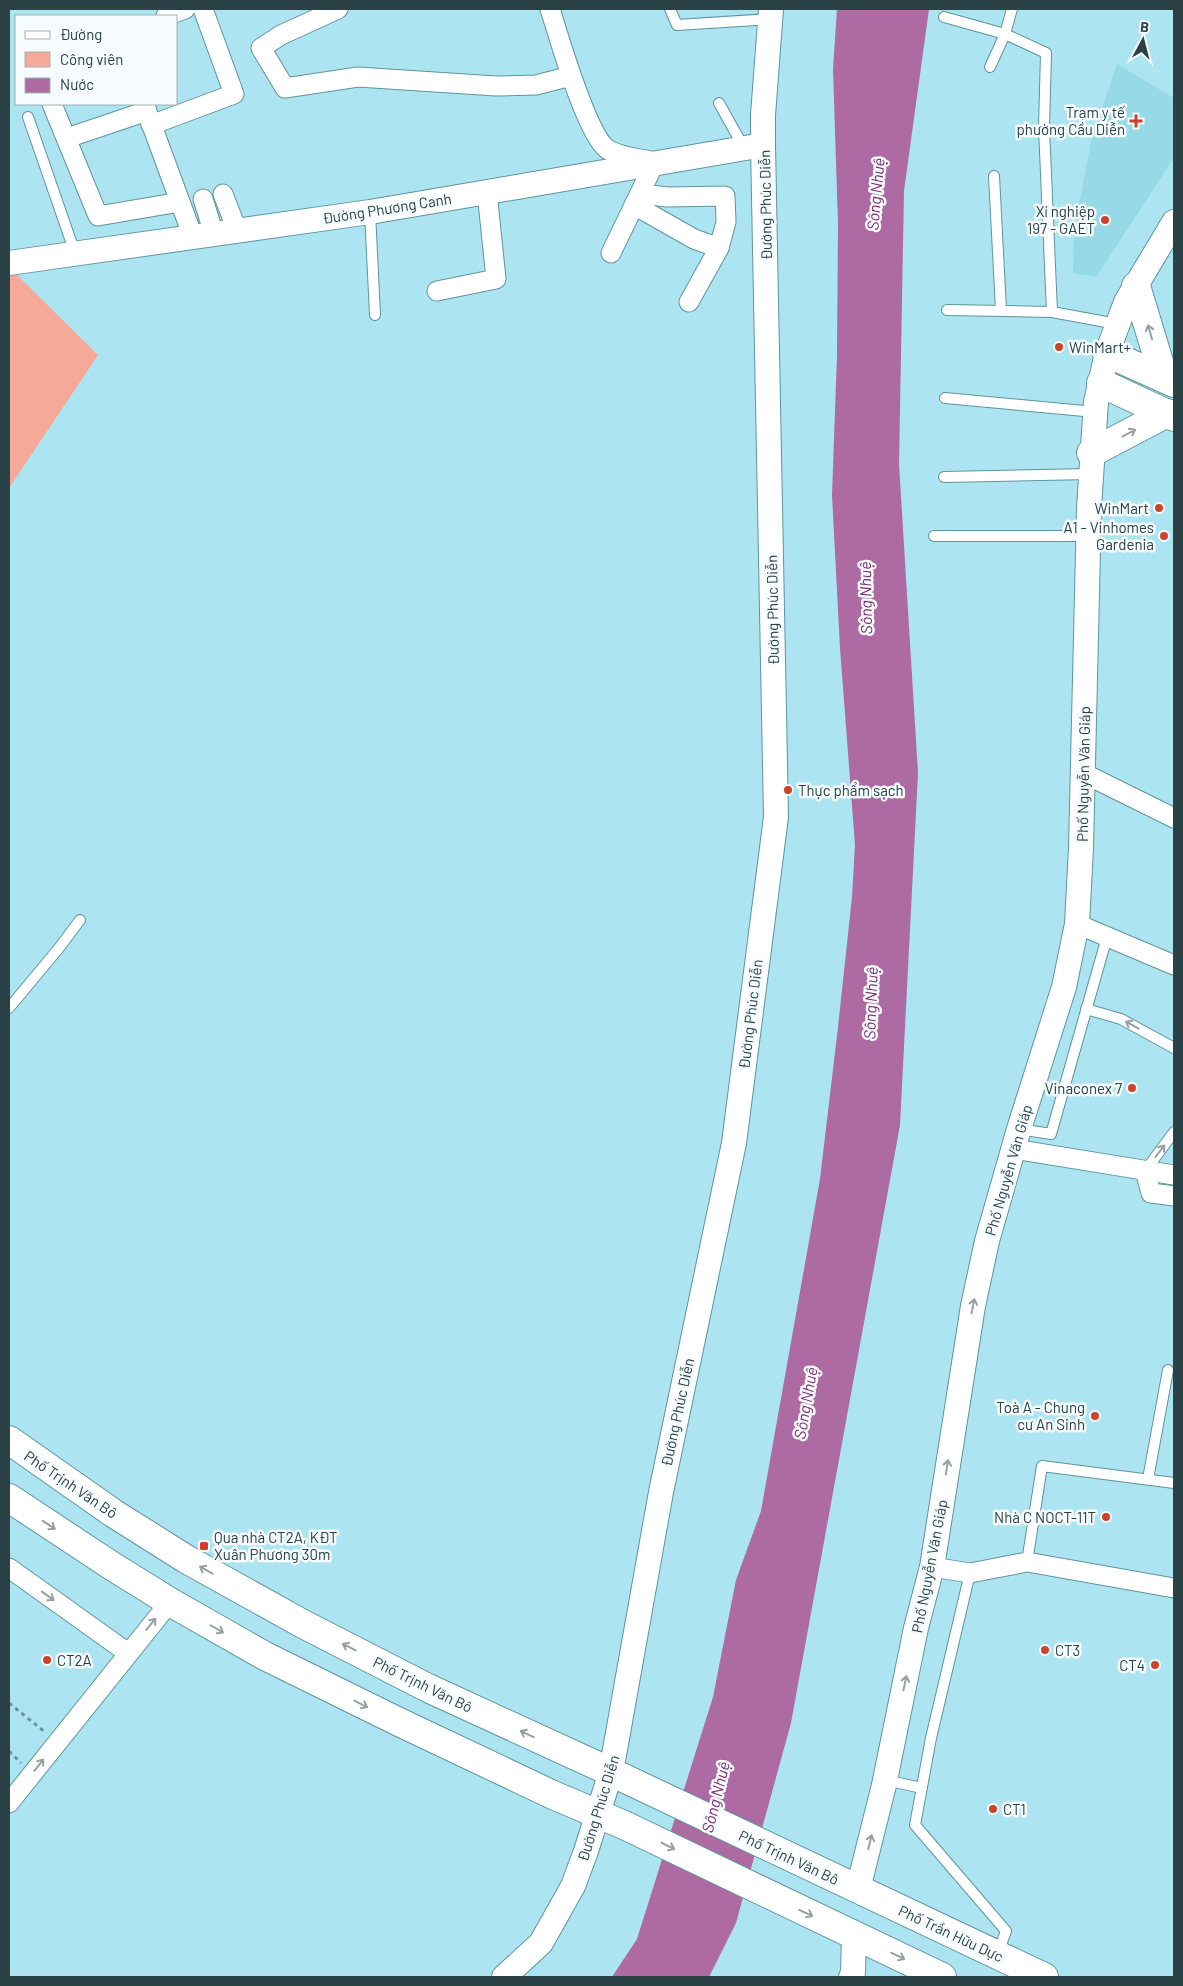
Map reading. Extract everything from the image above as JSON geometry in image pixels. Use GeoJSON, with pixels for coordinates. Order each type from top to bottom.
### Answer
{"type":"FeatureCollection","features":[{"type":"Feature","properties":{"kind":"main road"},"geometry":{"type":"LineString","coordinates":[[1136,286],[1169,380]]}},
{"type":"Feature","properties":{"kind":"main road"},"geometry":{"type":"LineString","coordinates":[[1107,353],[1169,380]]}},
{"type":"Feature","properties":{"kind":"main road"},"geometry":{"type":"LineString","coordinates":[[1101,383],[1170,415]]}},
{"type":"Feature","properties":{"kind":"main road"},"geometry":{"type":"LineString","coordinates":[[1091,463],[1170,415]]}},
{"type":"Feature","properties":{"kind":"main road","name":"Phố Trịnh Văn Bô"},"geometry":{"type":"LineString","coordinates":[[9,1440],[113,1513],[203,1569],[303,1624],[428,1688],[858,1889]]}},
{"type":"Feature","properties":{"kind":"main road"},"geometry":{"type":"LineString","coordinates":[[9,1498],[170,1602],[265,1656],[390,1718],[553,1795],[624,1825],[942,1977]]}},
{"type":"Feature","properties":{"kind":"main road","name":"Phố Trần Hữu Dực"},"geometry":{"type":"LineString","coordinates":[[858,1889],[1002,1943],[1044,1977]]}},
{"type":"Feature","properties":{"kind":"street"},"geometry":{"type":"LineString","coordinates":[[169,15],[184,9]]}},
{"type":"Feature","properties":{"kind":"street"},"geometry":{"type":"LineString","coordinates":[[67,138],[147,113],[234,94],[203,9]]}},
{"type":"Feature","properties":{"kind":"street"},"geometry":{"type":"LineString","coordinates":[[338,9],[281,35],[261,48],[286,88],[358,77],[496,86],[536,85],[571,76]]}},
{"type":"Feature","properties":{"kind":"street"},"geometry":{"type":"LineString","coordinates":[[550,9],[571,76],[597,139],[605,148],[615,154],[657,164],[637,199],[611,254]]}},
{"type":"Feature","properties":{"kind":"street","name":"Đường Phúc Diễn"},"geometry":{"type":"LineString","coordinates":[[504,1977],[541,1943],[573,1886],[598,1814],[622,1778],[661,1492],[734,1143],[776,817],[754,147],[763,114],[771,14]]}},
{"type":"Feature","properties":{"kind":"street"},"geometry":{"type":"LineString","coordinates":[[52,105],[98,216],[180,202]]}},
{"type":"Feature","properties":{"kind":"street"},"geometry":{"type":"LineString","coordinates":[[147,113],[180,202],[214,234]]}},
{"type":"Feature","properties":{"kind":"street","name":"Đường Phương Canh"},"geometry":{"type":"LineString","coordinates":[[9,263],[370,212],[754,147]]}},
{"type":"Feature","properties":{"kind":"street"},"geometry":{"type":"LineString","coordinates":[[436,292],[496,279],[487,192]]}},
{"type":"Feature","properties":{"kind":"street"},"geometry":{"type":"LineString","coordinates":[[214,234],[222,194]]}},
{"type":"Feature","properties":{"kind":"street"},"geometry":{"type":"LineString","coordinates":[[637,199],[725,196],[726,222],[719,248],[689,302]]}},
{"type":"Feature","properties":{"kind":"street"},"geometry":{"type":"LineString","coordinates":[[203,199],[214,234]]}},
{"type":"Feature","properties":{"kind":"street"},"geometry":{"type":"LineString","coordinates":[[637,199],[694,239],[719,248]]}},
{"type":"Feature","properties":{"kind":"street","name":"Phố Nguyễn Văn Giáp"},"geometry":{"type":"LineString","coordinates":[[858,1889],[885,1780],[916,1628],[932,1567],[973,1306],[987,1242],[1016,1139],[1064,987],[1077,924],[1081,848],[1088,536],[1095,412],[1107,353],[1126,302],[1172,232]]}},
{"type":"Feature","properties":{"kind":"street"},"geometry":{"type":"LineString","coordinates":[[1082,773],[1174,818]]}},
{"type":"Feature","properties":{"kind":"street"},"geometry":{"type":"LineString","coordinates":[[1077,924],[1174,965]]}},
{"type":"Feature","properties":{"kind":"street"},"geometry":{"type":"LineString","coordinates":[[1016,1139],[1050,1156],[1174,1175]]}},
{"type":"Feature","properties":{"kind":"street"},"geometry":{"type":"LineString","coordinates":[[1145,1171],[1151,1193],[1174,1196]]}},
{"type":"Feature","properties":{"kind":"street"},"geometry":{"type":"LineString","coordinates":[[932,1567],[970,1573],[1027,1562],[1174,1588]]}},
{"type":"Feature","properties":{"kind":"street"},"geometry":{"type":"LineString","coordinates":[[9,1568],[128,1653]]}},
{"type":"Feature","properties":{"kind":"street"},"geometry":{"type":"LineString","coordinates":[[9,1803],[170,1602]]}},
{"type":"Feature","properties":{"kind":"street"},"geometry":{"type":"LineString","coordinates":[[851,1977],[853,1973],[854,1935]]}},
{"type":"Feature","properties":{"kind":"lane"},"geometry":{"type":"LineString","coordinates":[[670,9],[677,24],[771,14]]}},
{"type":"Feature","properties":{"kind":"lane"},"geometry":{"type":"LineString","coordinates":[[990,67],[1005,34],[1012,9]]}},
{"type":"Feature","properties":{"kind":"lane"},"geometry":{"type":"LineString","coordinates":[[944,17],[1005,34],[1046,53],[1044,128],[1052,312]]}},
{"type":"Feature","properties":{"kind":"lane"},"geometry":{"type":"LineString","coordinates":[[719,103],[754,147]]}},
{"type":"Feature","properties":{"kind":"lane"},"geometry":{"type":"LineString","coordinates":[[28,117],[76,254]]}},
{"type":"Feature","properties":{"kind":"lane"},"geometry":{"type":"LineString","coordinates":[[994,176],[1001,310]]}},
{"type":"Feature","properties":{"kind":"lane"},"geometry":{"type":"LineString","coordinates":[[370,212],[375,315]]}},
{"type":"Feature","properties":{"kind":"lane"},"geometry":{"type":"LineString","coordinates":[[946,310],[1052,312],[1117,324]]}},
{"type":"Feature","properties":{"kind":"lane"},"geometry":{"type":"LineString","coordinates":[[945,398],[1095,412]]}},
{"type":"Feature","properties":{"kind":"lane"},"geometry":{"type":"LineString","coordinates":[[944,476],[1091,463]]}},
{"type":"Feature","properties":{"kind":"lane"},"geometry":{"type":"LineString","coordinates":[[934,536],[1088,536]]}},
{"type":"Feature","properties":{"kind":"lane"},"geometry":{"type":"LineString","coordinates":[[9,1008],[80,920]]}},
{"type":"Feature","properties":{"kind":"lane"},"geometry":{"type":"LineString","coordinates":[[1050,1156],[1051,1134],[1107,937]]}},
{"type":"Feature","properties":{"kind":"lane"},"geometry":{"type":"LineString","coordinates":[[1086,1009],[1121,1019],[1174,1048]]}},
{"type":"Feature","properties":{"kind":"lane"},"geometry":{"type":"LineString","coordinates":[[1145,1171],[1174,1132]]}},
{"type":"Feature","properties":{"kind":"lane"},"geometry":{"type":"LineString","coordinates":[[1016,1139],[1051,1134]]}},
{"type":"Feature","properties":{"kind":"lane"},"geometry":{"type":"LineString","coordinates":[[1148,1478],[1168,1370]]}},
{"type":"Feature","properties":{"kind":"lane"},"geometry":{"type":"LineString","coordinates":[[1027,1562],[1042,1466],[1148,1478],[1174,1483]]}},
{"type":"Feature","properties":{"kind":"lane"},"geometry":{"type":"LineString","coordinates":[[970,1573],[941,1693],[915,1825],[1002,1943]]}},
{"type":"Feature","properties":{"kind":"lane"},"geometry":{"type":"LineString","coordinates":[[885,1780],[922,1788]]}},
{"type":"Feature","properties":{"kind":"path"},"geometry":{"type":"LineString","coordinates":[[9,1703],[57,1742]]}},
{"type":"Feature","properties":{"kind":"shaded area","name":"Trạm y tế phường Cầu Diễn"},"geometry":{"type":"Polygon","coordinates":[[[1117,64],[1174,98],[1174,158],[1096,277],[1073,273],[1074,231],[1092,137],[1117,64]]]}},
{"type":"Feature","properties":{"kind":"green space"},"geometry":{"type":"Polygon","coordinates":[[[9,267],[98,355],[9,488],[9,267]]]}},
{"type":"Feature","properties":{"kind":"water","name":"Sông Nhuệ"},"geometry":{"type":"Polygon","coordinates":[[[837,9],[929,9],[904,191],[899,464],[918,773],[900,1125],[791,1723],[736,1923],[709,1977],[612,1977],[637,1939],[713,1697],[736,1580],[761,1511],[820,1179],[838,1027],[852,897],[855,845],[840,648],[832,495],[837,355],[838,224],[833,69],[837,9]]]}},
{"type":"Feature","properties":{"kind":"place","name":"Trạm y tế phường Cầu Diễn"},"geometry":{"type":"Point","coordinates":[1136,121]}},
{"type":"Feature","properties":{"kind":"place","name":"Xí nghiệp 197 - GAET"},"geometry":{"type":"Point","coordinates":[1105,220]}},
{"type":"Feature","properties":{"kind":"place","name":"WinMart+"},"geometry":{"type":"Point","coordinates":[1059,347]}},
{"type":"Feature","properties":{"kind":"place","name":"WinMart"},"geometry":{"type":"Point","coordinates":[1159,508]}},
{"type":"Feature","properties":{"kind":"place","name":"A1 - Vinhomes Gardenia"},"geometry":{"type":"Point","coordinates":[1164,536]}},
{"type":"Feature","properties":{"kind":"place","name":"Thực phẩm sạch"},"geometry":{"type":"Point","coordinates":[788,790]}},
{"type":"Feature","properties":{"kind":"place","name":"Vinaconex 7"},"geometry":{"type":"Point","coordinates":[1132,1088]}},
{"type":"Feature","properties":{"kind":"place","name":"Toà A - Chung cư An Sinh"},"geometry":{"type":"Point","coordinates":[1095,1416]}},
{"type":"Feature","properties":{"kind":"place","name":"Nhà C NOCT-11T"},"geometry":{"type":"Point","coordinates":[1106,1517]}},
{"type":"Feature","properties":{"kind":"place","name":"Qua nhà CT2A, KĐT Xuân Phương 30m"},"geometry":{"type":"Point","coordinates":[204,1546]}},
{"type":"Feature","properties":{"kind":"place","name":"CT3"},"geometry":{"type":"Point","coordinates":[1045,1650]}},
{"type":"Feature","properties":{"kind":"place","name":"CT2A"},"geometry":{"type":"Point","coordinates":[47,1660]}},
{"type":"Feature","properties":{"kind":"place","name":"CT4"},"geometry":{"type":"Point","coordinates":[1155,1665]}},
{"type":"Feature","properties":{"kind":"place","name":"CT1"},"geometry":{"type":"Point","coordinates":[993,1809]}}]}
